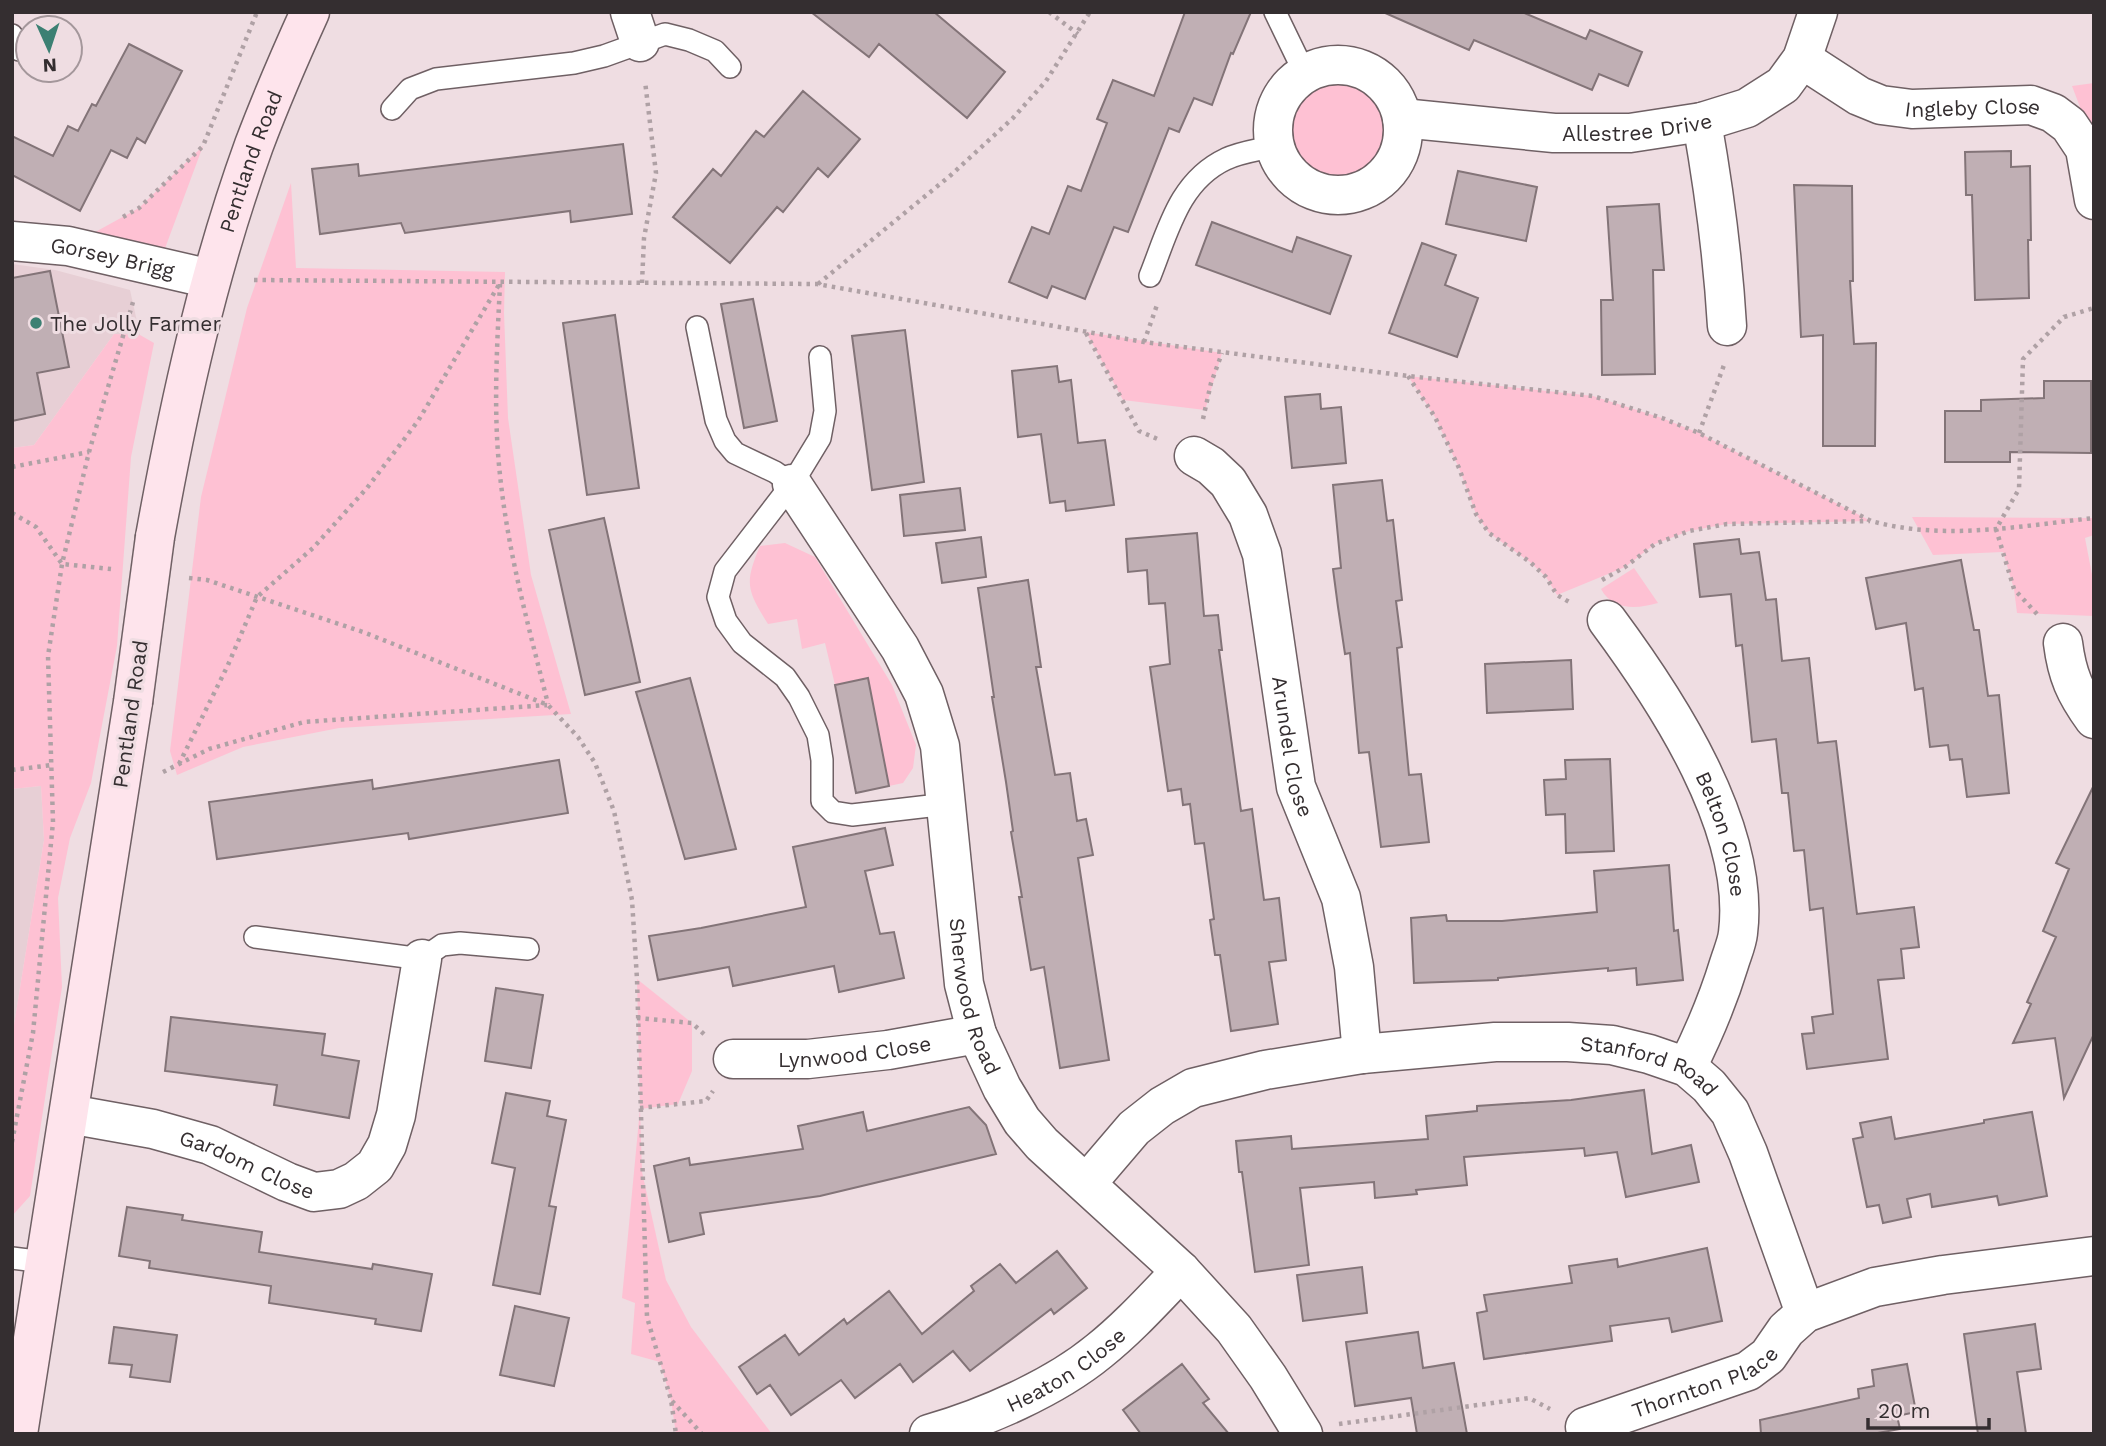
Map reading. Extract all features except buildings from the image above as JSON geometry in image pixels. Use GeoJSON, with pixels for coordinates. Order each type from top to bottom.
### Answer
{"type":"FeatureCollection","features":[{"type":"Feature","properties":{"kind":"street","name":"Pentland Road"},"geometry":{"type":"LineString","coordinates":[[18,1434],[28,1260],[69,1114],[133,702],[155,537],[175,425],[211,279],[254,146],[310,12]]}},
{"type":"Feature","properties":{"kind":"street","name":"Allestree Drive"},"geometry":{"type":"LineString","coordinates":[[1402,118],[1554,133],[1630,133],[1702,122],[1747,108],[1783,85],[1802,59],[1818,12]]}},
{"type":"Feature","properties":{"kind":"street","name":"Ingleby Close"},"geometry":{"type":"LineString","coordinates":[[1802,59],[1859,96],[1881,105],[1912,108],[2031,105],[2053,113],[2069,125],[2085,149],[2094,201]]}},
{"type":"Feature","properties":{"kind":"street"},"geometry":{"type":"LineString","coordinates":[[1345,65],[1366,71],[1383,82],[1395,99],[1402,118],[1403,141],[1395,162],[1381,179],[1362,191],[1340,196],[1318,193],[1298,182],[1283,166],[1274,146],[1273,125],[1278,105],[1289,87],[1305,74],[1325,66],[1345,65]]}},
{"type":"Feature","properties":{"kind":"street"},"geometry":{"type":"LineString","coordinates":[[1702,122],[1716,205],[1727,326]]}},
{"type":"Feature","properties":{"kind":"street","name":"Gorsey Brigg"},"geometry":{"type":"LineString","coordinates":[[12,241],[68,246],[211,279]]}},
{"type":"Feature","properties":{"kind":"street","name":"Arundel Close"},"geometry":{"type":"LineString","coordinates":[[1194,456],[1211,466],[1228,482],[1248,515],[1262,554],[1296,787],[1341,898],[1354,967],[1362,1054]]}},
{"type":"Feature","properties":{"kind":"street","name":"Sherwood Road"},"geometry":{"type":"LineString","coordinates":[[792,484],[900,648],[924,694],[940,746],[964,984],[977,1034],[1002,1088],[1022,1121],[1042,1144],[1181,1271],[1234,1329],[1301,1431]]}},
{"type":"Feature","properties":{"kind":"street","name":"Belton Close"},"geometry":{"type":"LineString","coordinates":[[1607,620],[1634,656],[1688,743],[1724,826],[1739,886],[1738,934],[1710,1021],[1687,1067]]}},
{"type":"Feature","properties":{"kind":"street"},"geometry":{"type":"LineString","coordinates":[[2063,643],[2066,668],[2072,685],[2094,719]]}},
{"type":"Feature","properties":{"kind":"street","name":"Gardom Close"},"geometry":{"type":"LineString","coordinates":[[69,1114],[153,1129],[209,1144],[287,1182],[314,1192],[339,1189],[356,1181],[375,1166],[387,1145],[396,1115],[422,959]]}},
{"type":"Feature","properties":{"kind":"street","name":"Lynwood Close"},"geometry":{"type":"LineString","coordinates":[[733,1059],[808,1059],[888,1050],[977,1034]]}},
{"type":"Feature","properties":{"kind":"street","name":"Stanford Road"},"geometry":{"type":"LineString","coordinates":[[1087,1183],[1134,1128],[1162,1106],[1193,1088],[1265,1070],[1362,1054],[1495,1042],[1612,1045],[1687,1067],[1709,1086],[1730,1112],[1748,1153],[1804,1313]]}},
{"type":"Feature","properties":{"kind":"street"},"geometry":{"type":"LineString","coordinates":[[1804,1313],[1875,1287],[2032,1262],[2094,1256]]}},
{"type":"Feature","properties":{"kind":"street","name":"Heaton Close"},"geometry":{"type":"LineString","coordinates":[[929,1434],[1002,1407],[1051,1382],[1097,1353],[1128,1326],[1181,1271]]}},
{"type":"Feature","properties":{"kind":"street","name":"Thornton Place"},"geometry":{"type":"LineString","coordinates":[[1585,1427],[1748,1371],[1768,1356],[1786,1330],[1804,1313]]}},
{"type":"Feature","properties":{"kind":"lane"},"geometry":{"type":"LineString","coordinates":[[1275,12],[1305,74]]}},
{"type":"Feature","properties":{"kind":"lane"},"geometry":{"type":"LineString","coordinates":[[392,109],[410,89],[436,79],[574,64],[604,56],[635,27],[689,40],[715,51],[730,67]]}},
{"type":"Feature","properties":{"kind":"lane"},"geometry":{"type":"LineString","coordinates":[[1150,276],[1179,203],[1195,180],[1226,159],[1274,146]]}},
{"type":"Feature","properties":{"kind":"lane"},"geometry":{"type":"LineString","coordinates":[[697,327],[716,420],[725,441],[735,453],[775,472],[792,484]]}},
{"type":"Feature","properties":{"kind":"lane"},"geometry":{"type":"LineString","coordinates":[[820,357],[825,411],[820,438],[792,484],[725,571],[718,597],[726,621],[742,643],[785,677],[799,697],[818,735],[822,760],[822,801],[833,811],[852,815],[947,804]]}},
{"type":"Feature","properties":{"kind":"lane"},"geometry":{"type":"LineString","coordinates":[[255,937],[422,959],[442,945],[460,943],[528,949]]}},
{"type":"Feature","properties":{"kind":"path"},"geometry":{"type":"LineString","coordinates":[[68,246],[139,208],[203,146],[257,12]]}},
{"type":"Feature","properties":{"kind":"path"},"geometry":{"type":"LineString","coordinates":[[1049,12],[1078,34]]}},
{"type":"Feature","properties":{"kind":"path"},"geometry":{"type":"LineString","coordinates":[[817,284],[951,175],[1013,118],[1046,81],[1090,12]]}},
{"type":"Feature","properties":{"kind":"path"},"geometry":{"type":"LineString","coordinates":[[635,27],[656,173],[644,238],[642,283]]}},
{"type":"Feature","properties":{"kind":"path"},"geometry":{"type":"LineString","coordinates":[[12,1142],[33,1033],[53,822],[48,656],[62,564],[89,452],[144,264]]}},
{"type":"Feature","properties":{"kind":"path"},"geometry":{"type":"LineString","coordinates":[[211,279],[817,284],[1086,332],[1222,353],[1593,396],[1699,433],[1871,522],[1892,527],[1953,531],[2094,518]]}},
{"type":"Feature","properties":{"kind":"path"},"geometry":{"type":"LineString","coordinates":[[180,764],[228,665],[257,597],[313,548],[382,469],[418,421],[500,282]]}},
{"type":"Feature","properties":{"kind":"path"},"geometry":{"type":"LineString","coordinates":[[500,282],[496,373],[500,474],[514,568],[548,705]]}},
{"type":"Feature","properties":{"kind":"path"},"geometry":{"type":"LineString","coordinates":[[2063,643],[2014,589],[1996,529],[2019,489],[2023,359],[2064,317],[2094,308]]}},
{"type":"Feature","properties":{"kind":"path"},"geometry":{"type":"LineString","coordinates":[[1699,433],[1724,370],[1727,326]]}},
{"type":"Feature","properties":{"kind":"path"},"geometry":{"type":"LineString","coordinates":[[1086,332],[1139,430],[1194,456],[1211,383],[1222,353]]}},
{"type":"Feature","properties":{"kind":"path"},"geometry":{"type":"LineString","coordinates":[[1408,376],[1435,417],[1459,468],[1476,514],[1489,533],[1530,562],[1546,577],[1557,595],[1607,620]]}},
{"type":"Feature","properties":{"kind":"path"},"geometry":{"type":"LineString","coordinates":[[12,467],[89,452]]}},
{"type":"Feature","properties":{"kind":"path"},"geometry":{"type":"LineString","coordinates":[[12,513],[36,527],[62,564],[115,569]]}},
{"type":"Feature","properties":{"kind":"path"},"geometry":{"type":"LineString","coordinates":[[1599,582],[1625,567],[1655,544],[1689,531],[1727,524],[1871,522]]}},
{"type":"Feature","properties":{"kind":"path"},"geometry":{"type":"LineString","coordinates":[[181,577],[207,580],[363,632],[548,705],[578,737],[595,763],[614,811],[632,900],[637,979],[647,1317],[671,1401],[676,1434]]}},
{"type":"Feature","properties":{"kind":"path"},"geometry":{"type":"LineString","coordinates":[[119,795],[209,749],[304,722],[548,705]]}},
{"type":"Feature","properties":{"kind":"path"},"geometry":{"type":"LineString","coordinates":[[12,770],[52,765]]}},
{"type":"Feature","properties":{"kind":"path"},"geometry":{"type":"LineString","coordinates":[[637,1018],[692,1023],[733,1059],[706,1101],[640,1108]]}},
{"type":"Feature","properties":{"kind":"path"},"geometry":{"type":"LineString","coordinates":[[1301,1431],[1529,1398],[1585,1427]]}},
{"type":"Feature","properties":{"kind":"path"},"geometry":{"type":"LineString","coordinates":[[671,1401],[702,1434]]}},
{"type":"Feature","properties":{"kind":"shaded area"},"geometry":{"type":"Polygon","coordinates":[[[2094,83],[2094,144],[2072,86],[2094,83]]]}},
{"type":"Feature","properties":{"kind":"shaded area"},"geometry":{"type":"Polygon","coordinates":[[[1337,84],[1354,88],[1369,98],[1379,113],[1383,130],[1379,147],[1369,162],[1354,172],[1337,176],[1320,172],[1305,162],[1295,147],[1291,130],[1295,113],[1305,98],[1320,88],[1337,84]]]}},
{"type":"Feature","properties":{"kind":"shaded area"},"geometry":{"type":"Polygon","coordinates":[[[203,146],[164,251],[88,236],[139,208],[203,146]]]}},
{"type":"Feature","properties":{"kind":"shaded area"},"geometry":{"type":"Polygon","coordinates":[[[291,183],[296,268],[505,272],[508,418],[531,575],[571,714],[339,728],[243,747],[177,775],[170,751],[201,497],[247,308],[291,183]]]}},
{"type":"Feature","properties":{"kind":"shaded area"},"geometry":{"type":"Polygon","coordinates":[[[12,264],[55,270],[130,290],[140,335],[114,334],[34,445],[12,448],[12,264]]]}},
{"type":"Feature","properties":{"kind":"shaded area"},"geometry":{"type":"Polygon","coordinates":[[[1086,332],[1222,353],[1205,410],[1123,400],[1086,332]]]}},
{"type":"Feature","properties":{"kind":"shaded area"},"geometry":{"type":"Polygon","coordinates":[[[114,334],[140,335],[154,343],[131,457],[117,646],[91,783],[70,838],[58,898],[62,987],[30,1196],[12,1216],[12,1037],[44,840],[41,786],[12,789],[12,448],[34,445],[114,334]]]}},
{"type":"Feature","properties":{"kind":"shaded area"},"geometry":{"type":"Polygon","coordinates":[[[1408,376],[1593,396],[1699,433],[1871,521],[1727,524],[1689,531],[1655,544],[1625,567],[1557,595],[1546,577],[1489,533],[1476,514],[1459,468],[1435,417],[1408,376]]]}},
{"type":"Feature","properties":{"kind":"shaded area"},"geometry":{"type":"Polygon","coordinates":[[[1912,517],[2094,518],[2094,535],[2085,538],[2094,585],[2094,616],[2017,613],[2014,589],[2003,552],[1933,555],[1912,517]]]}},
{"type":"Feature","properties":{"kind":"shaded area"},"geometry":{"type":"Polygon","coordinates":[[[785,543],[815,557],[892,685],[916,745],[913,768],[903,783],[889,786],[868,679],[835,685],[825,643],[802,649],[797,619],[768,624],[756,603],[750,578],[760,546],[785,543]]]}},
{"type":"Feature","properties":{"kind":"shaded area"},"geometry":{"type":"Polygon","coordinates":[[[1634,568],[1658,603],[1634,607],[1619,605],[1601,589],[1634,568]]]}},
{"type":"Feature","properties":{"kind":"shaded area"},"geometry":{"type":"Polygon","coordinates":[[[41,786],[44,840],[12,1037],[12,789],[41,786]]]}},
{"type":"Feature","properties":{"kind":"shaded area"},"geometry":{"type":"Polygon","coordinates":[[[637,979],[692,1023],[692,1071],[678,1104],[640,1109],[637,979]]]}},
{"type":"Feature","properties":{"kind":"shaded area"},"geometry":{"type":"Polygon","coordinates":[[[640,1109],[642,1172],[666,1280],[691,1327],[772,1434],[676,1434],[671,1400],[660,1362],[631,1354],[635,1303],[622,1298],[640,1109]]]}},
{"type":"Feature","properties":{"kind":"place","name":"The Jolly Farmer"},"geometry":{"type":"Point","coordinates":[36,323]}}]}
